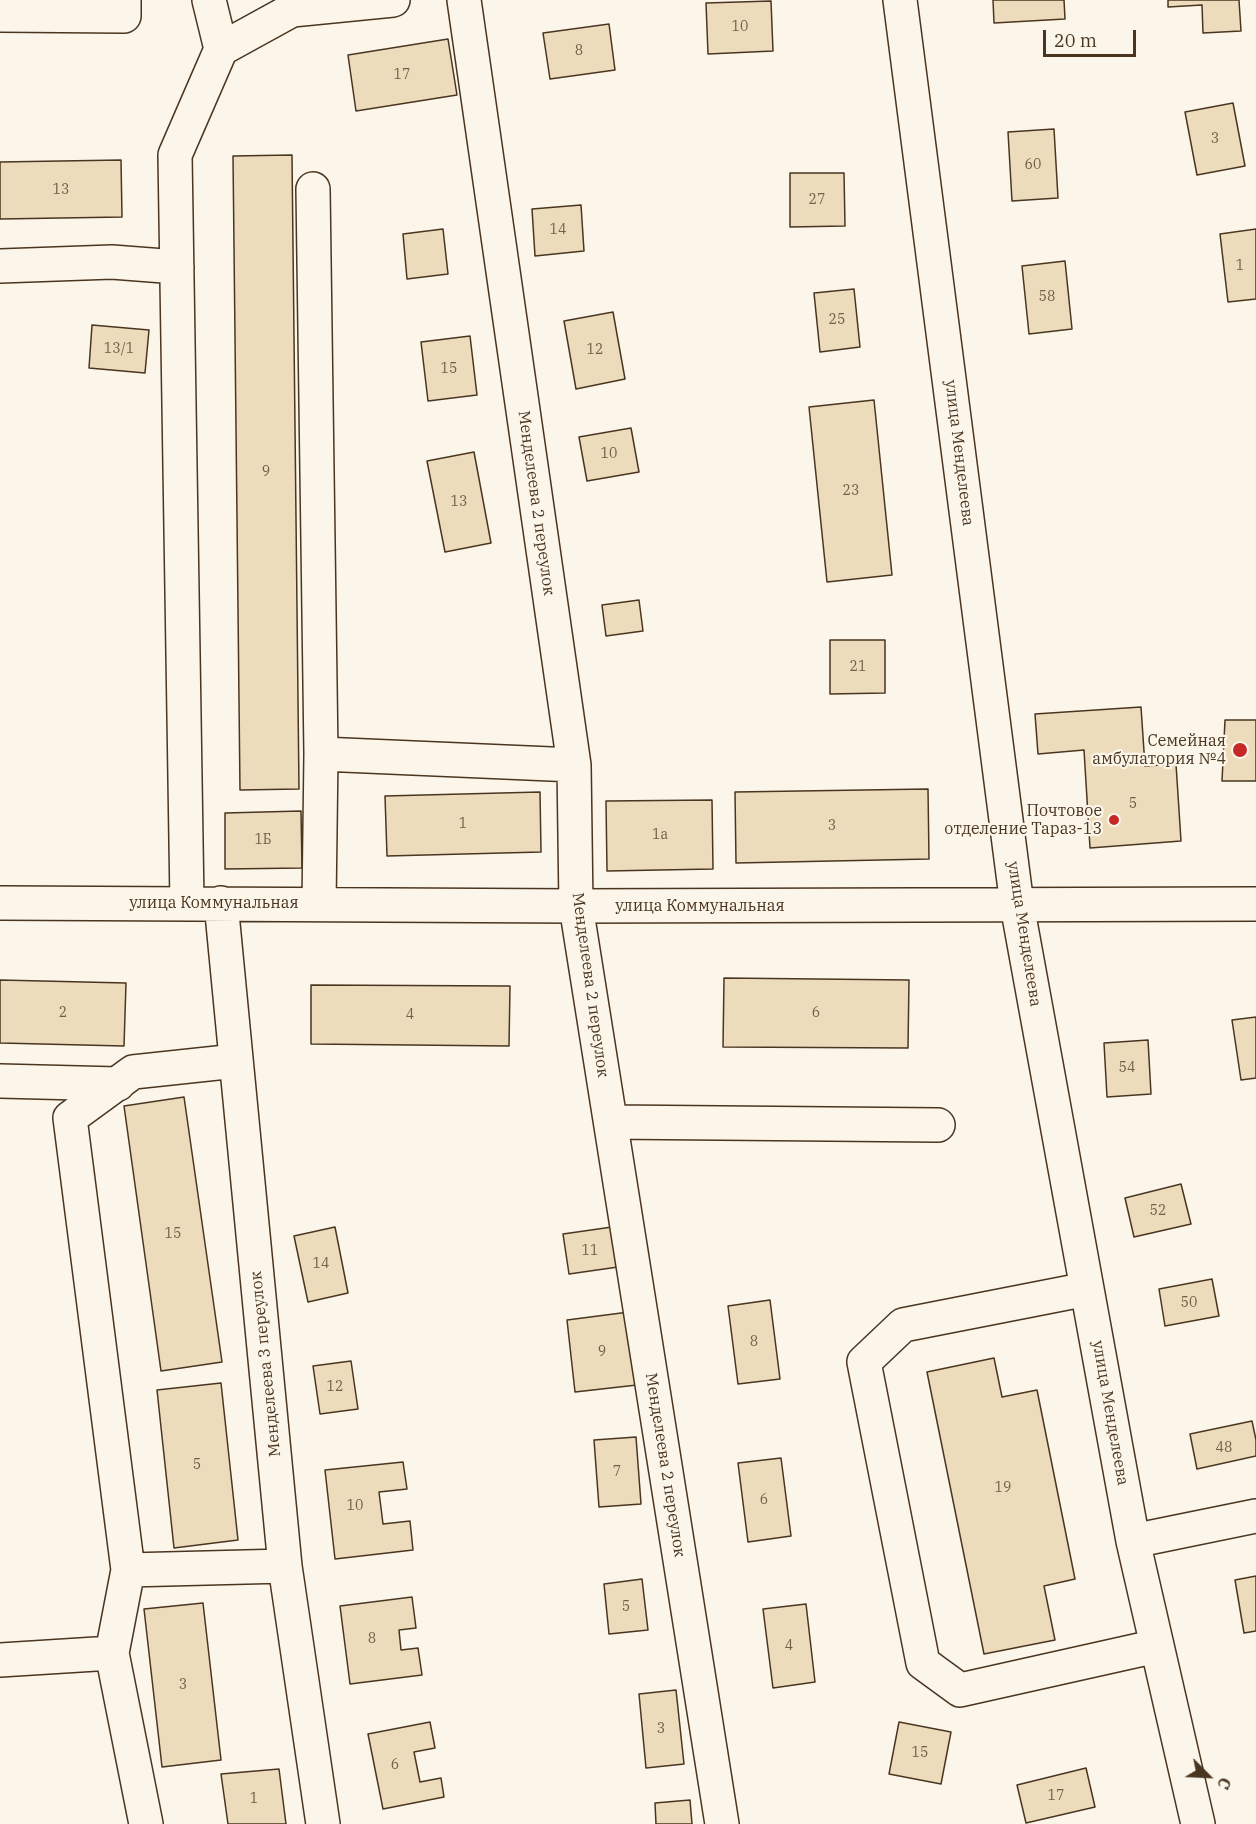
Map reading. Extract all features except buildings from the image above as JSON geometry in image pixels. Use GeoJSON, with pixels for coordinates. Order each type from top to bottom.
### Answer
{"type":"FeatureCollection","features":[{"type":"Feature","properties":{"kind":"street"},"geometry":{"type":"LineString","coordinates":[[20,10],[124,16],[124,0]]}},
{"type":"Feature","properties":{"kind":"street"},"geometry":{"type":"LineString","coordinates":[[187,903],[175,155],[221,49],[209,0]]}},
{"type":"Feature","properties":{"kind":"street"},"geometry":{"type":"LineString","coordinates":[[221,49],[292,10],[393,0]]}},
{"type":"Feature","properties":{"kind":"street","name":"Менделеева 2 переулок"},"geometry":{"type":"LineString","coordinates":[[464,0],[574,765],[576,906],[722,1824]]}},
{"type":"Feature","properties":{"kind":"street","name":"улица Менделеева"},"geometry":{"type":"LineString","coordinates":[[900,0],[1017,905],[1133,1541],[1198,1824]]}},
{"type":"Feature","properties":{"kind":"street"},"geometry":{"type":"LineString","coordinates":[[313,189],[321,754],[320,904]]}},
{"type":"Feature","properties":{"kind":"street"},"geometry":{"type":"LineString","coordinates":[[0,266],[112,262],[177,267]]}},
{"type":"Feature","properties":{"kind":"street"},"geometry":{"type":"LineString","coordinates":[[321,754],[574,765]]}},
{"type":"Feature","properties":{"kind":"street","name":"улица Коммунальная"},"geometry":{"type":"LineString","coordinates":[[0,903],[576,906],[1256,904]]}},
{"type":"Feature","properties":{"kind":"street","name":"Менделеева 3 переулок"},"geometry":{"type":"LineString","coordinates":[[221,903],[285,1566],[323,1824]]}},
{"type":"Feature","properties":{"kind":"street"},"geometry":{"type":"LineString","coordinates":[[146,1824],[112,1653],[128,1570],[70,1118],[133,1072],[236,1061]]}},
{"type":"Feature","properties":{"kind":"street"},"geometry":{"type":"LineString","coordinates":[[0,1081],[118,1084]]}},
{"type":"Feature","properties":{"kind":"street"},"geometry":{"type":"LineString","coordinates":[[610,1122],[938,1125]]}},
{"type":"Feature","properties":{"kind":"street"},"geometry":{"type":"LineString","coordinates":[[1087,1289],[903,1325],[864,1362],[923,1663],[960,1690],[1157,1646]]}},
{"type":"Feature","properties":{"kind":"street"},"geometry":{"type":"LineString","coordinates":[[1133,1541],[1256,1516]]}},
{"type":"Feature","properties":{"kind":"street"},"geometry":{"type":"LineString","coordinates":[[128,1570],[285,1566]]}},
{"type":"Feature","properties":{"kind":"street"},"geometry":{"type":"LineString","coordinates":[[0,1660],[112,1653]]}},
{"type":"Feature","properties":{"kind":"place","name":"Семейная амбулатория №4"},"geometry":{"type":"Point","coordinates":[1240,750]}},
{"type":"Feature","properties":{"kind":"place","name":"Почтовое отделение Тараз-13"},"geometry":{"type":"Point","coordinates":[1114,820]}}]}
